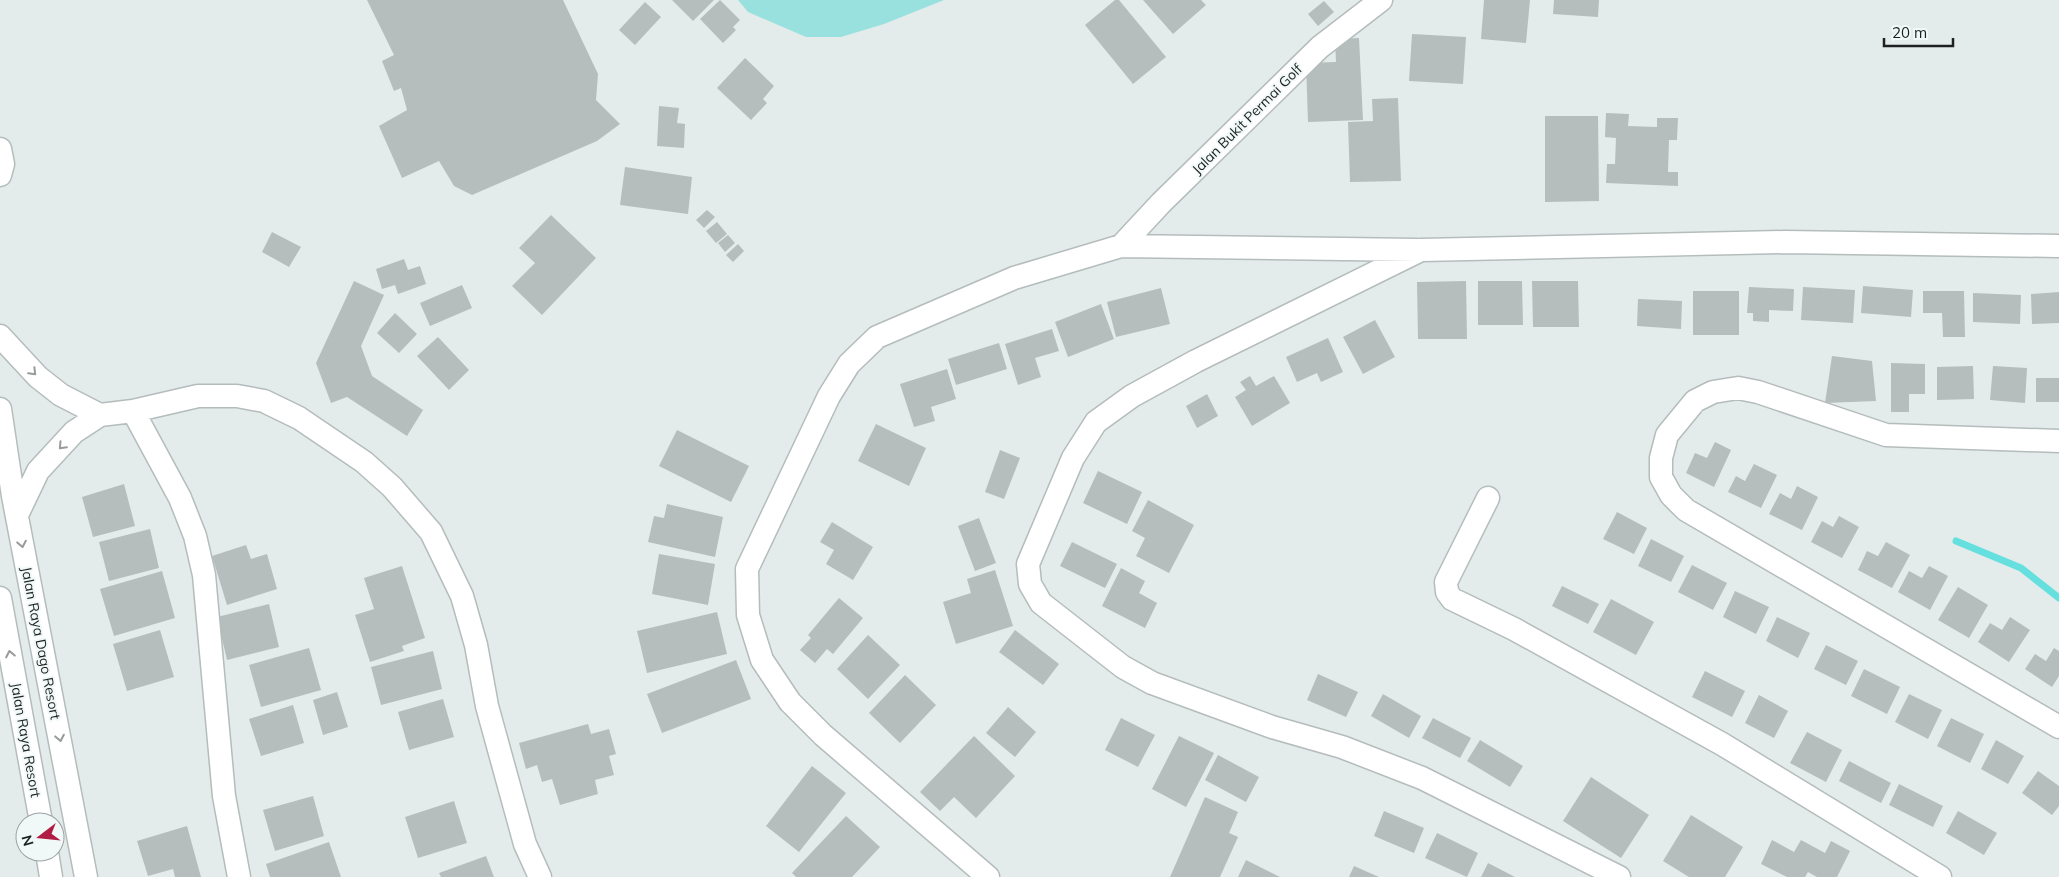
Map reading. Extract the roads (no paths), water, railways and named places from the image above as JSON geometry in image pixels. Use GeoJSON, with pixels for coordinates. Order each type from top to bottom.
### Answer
{"type":"FeatureCollection","features":[{"type":"Feature","properties":{"kind":"street","name":"Jalan Bukit Permai Golf"},"geometry":{"type":"LineString","coordinates":[[1121,246],[1161,203],[1320,47],[1381,0]]}},
{"type":"Feature","properties":{"kind":"street"},"geometry":{"type":"LineString","coordinates":[[0,149],[3,164],[0,176]]}},
{"type":"Feature","properties":{"kind":"street"},"geometry":{"type":"LineString","coordinates":[[988,877],[823,735],[790,702],[762,660],[748,615],[747,569],[829,396],[850,364],[877,338],[1014,278],[1121,246],[1421,250],[1785,242],[2059,246]]}},
{"type":"Feature","properties":{"kind":"street"},"geometry":{"type":"LineString","coordinates":[[1421,250],[1196,361],[1132,396],[1096,422],[1073,458],[1028,564],[1030,584],[1041,603],[1123,667],[1152,683],[1272,728],[1342,747],[1422,778],[1618,877]]}},
{"type":"Feature","properties":{"kind":"street"},"geometry":{"type":"LineString","coordinates":[[0,336],[38,377],[62,395],[100,415]]}},
{"type":"Feature","properties":{"kind":"street"},"geometry":{"type":"LineString","coordinates":[[2059,441],[1886,435],[1827,417],[1788,400],[1738,388],[1713,392],[1695,401],[1667,435],[1661,458],[1661,477],[1671,495],[1686,510],[2059,727]]}},
{"type":"Feature","properties":{"kind":"street"},"geometry":{"type":"LineString","coordinates":[[17,516],[38,471],[74,432],[100,415],[133,411],[198,396],[237,396],[264,401],[299,418],[364,462],[392,487],[432,532],[462,596],[476,645],[489,715],[525,844],[540,877]]}},
{"type":"Feature","properties":{"kind":"street","name":"Jalan Raya Dago Resort"},"geometry":{"type":"LineString","coordinates":[[0,409],[17,516],[86,877]]}},
{"type":"Feature","properties":{"kind":"street"},"geometry":{"type":"LineString","coordinates":[[133,411],[180,498],[194,536],[204,575],[224,796],[239,877]]}},
{"type":"Feature","properties":{"kind":"street"},"geometry":{"type":"LineString","coordinates":[[1488,498],[1446,582],[1447,592],[1452,599],[1514,628],[1722,744],[1940,877]]}},
{"type":"Feature","properties":{"kind":"street","name":"Jalan Raya Resort"},"geometry":{"type":"LineString","coordinates":[[0,598],[40,812]]}},
{"type":"Feature","properties":{"kind":"street"},"geometry":{"type":"LineString","coordinates":[[49,862],[51,877]]}},
{"type":"Feature","properties":{"kind":"waterway"},"geometry":{"type":"LineString","coordinates":[[1956,541],[2021,568],[2059,598]]}}]}
